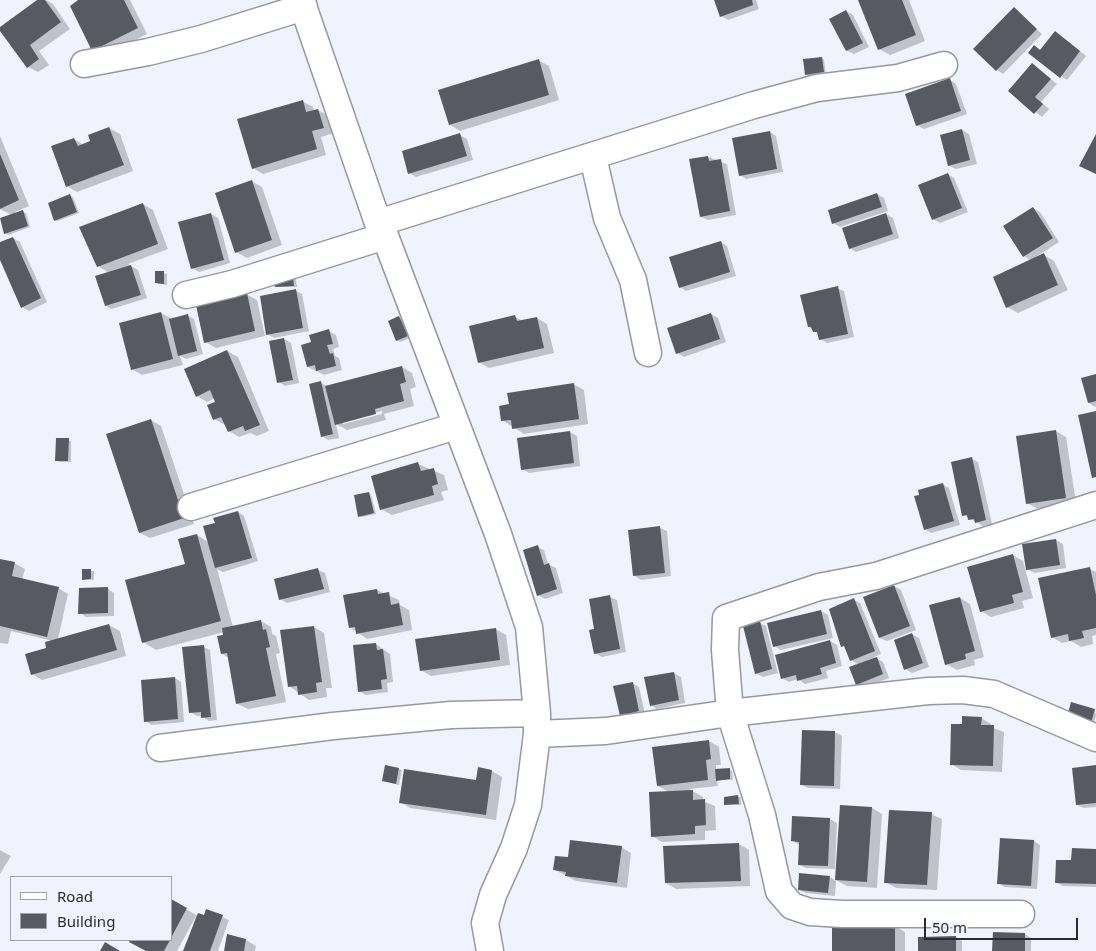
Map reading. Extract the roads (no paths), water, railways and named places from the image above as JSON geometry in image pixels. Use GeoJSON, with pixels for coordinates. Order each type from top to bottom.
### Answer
{"type":"FeatureCollection","features":[{"type":"Feature","properties":{"kind":"street"},"geometry":{"type":"LineString","coordinates":[[84,64],[148,52],[201,39],[302,3],[381,230],[498,534],[529,627],[537,723],[528,805],[514,848],[493,895],[485,923],[490,951]]}},
{"type":"Feature","properties":{"kind":"street"},"geometry":{"type":"LineString","coordinates":[[186,294],[232,284],[593,157],[754,105],[816,88],[898,78],[944,65]]}},
{"type":"Feature","properties":{"kind":"street"},"geometry":{"type":"LineString","coordinates":[[593,157],[607,218],[633,280],[648,353]]}},
{"type":"Feature","properties":{"kind":"street"},"geometry":{"type":"LineString","coordinates":[[192,507],[456,426]]}},
{"type":"Feature","properties":{"kind":"street"},"geometry":{"type":"LineString","coordinates":[[1021,914],[842,914],[810,912],[792,906],[780,891],[762,815],[730,713],[725,650],[726,618],[819,587],[876,576],[1096,505]]}},
{"type":"Feature","properties":{"kind":"street"},"geometry":{"type":"LineString","coordinates":[[160,748],[333,726],[451,715],[606,731],[730,713],[928,691],[963,690],[994,694],[1096,738]]}}]}
